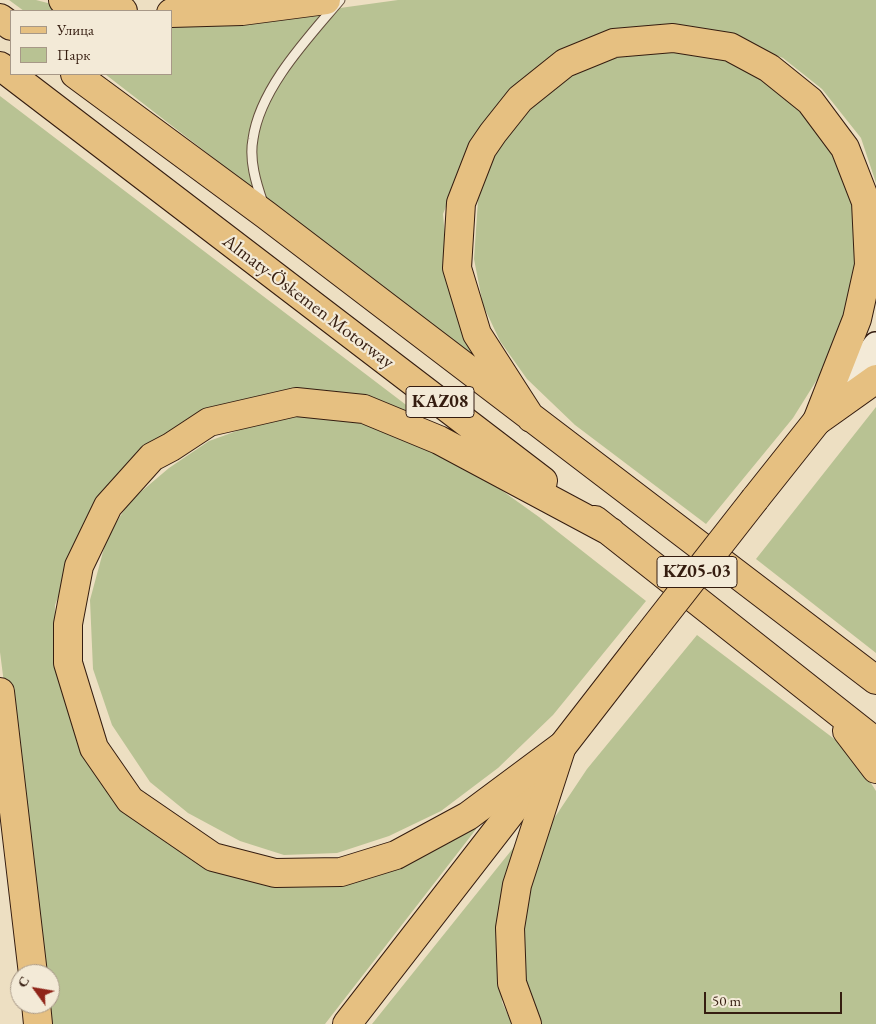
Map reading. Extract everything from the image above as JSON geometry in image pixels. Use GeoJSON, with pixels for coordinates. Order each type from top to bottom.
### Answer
{"type":"FeatureCollection","features":[{"type":"Feature","properties":{"kind":"main road"},"geometry":{"type":"LineString","coordinates":[[63,0],[78,6],[114,10]]}},
{"type":"Feature","properties":{"kind":"main road"},"geometry":{"type":"LineString","coordinates":[[172,13],[242,12],[326,0]]}},
{"type":"Feature","properties":{"kind":"main road"},"geometry":{"type":"LineString","coordinates":[[531,418],[477,334],[457,268],[461,203],[482,149],[493,133],[520,99],[565,63],[614,43],[673,38],[730,47],[769,68],[810,101],[845,148],[866,202],[868,264],[857,319],[817,421]]}},
{"type":"Feature","properties":{"kind":"main road","name":"Almaty-Öskemen Motorway"},"geometry":{"type":"LineString","coordinates":[[0,66],[10,74]]}},
{"type":"Feature","properties":{"kind":"main road","name":"Almaty-Öskemen Motorway"},"geometry":{"type":"LineString","coordinates":[[12,75],[611,532],[876,742]]}},
{"type":"Feature","properties":{"kind":"main road","name":"KAZ08"},"geometry":{"type":"LineString","coordinates":[[76,75],[266,215],[876,680]]}},
{"type":"Feature","properties":{"kind":"main road"},"geometry":{"type":"LineString","coordinates":[[817,421],[876,345]]}},
{"type":"Feature","properties":{"kind":"main road"},"geometry":{"type":"LineString","coordinates":[[817,421],[876,379]]}},
{"type":"Feature","properties":{"kind":"main road"},"geometry":{"type":"LineString","coordinates":[[562,746],[468,816],[396,855],[341,872],[275,873],[213,857],[130,800],[94,748],[68,663],[68,624],[79,566],[108,506],[152,457],[209,422],[296,402],[364,409],[439,440],[611,532]]}},
{"type":"Feature","properties":{"kind":"main road","name":"KZ05-03"},"geometry":{"type":"LineString","coordinates":[[562,746],[817,421]]}},
{"type":"Feature","properties":{"kind":"main road"},"geometry":{"type":"LineString","coordinates":[[0,692],[32,964]]}},
{"type":"Feature","properties":{"kind":"main road"},"geometry":{"type":"LineString","coordinates":[[827,704],[876,768]]}},
{"type":"Feature","properties":{"kind":"main road"},"geometry":{"type":"LineString","coordinates":[[347,1024],[562,746]]}},
{"type":"Feature","properties":{"kind":"main road"},"geometry":{"type":"LineString","coordinates":[[527,1024],[512,983],[510,928],[517,885],[562,746]]}},
{"type":"Feature","properties":{"kind":"lane"},"geometry":{"type":"LineString","coordinates":[[266,215],[254,175],[252,139],[264,101],[293,56],[340,0]]}},
{"type":"Feature","properties":{"kind":"green space"},"geometry":{"type":"Polygon","coordinates":[[[9,0],[36,0],[75,10],[23,10],[9,0]]]}},
{"type":"Feature","properties":{"kind":"green space"},"geometry":{"type":"Polygon","coordinates":[[[398,0],[876,0],[876,183],[861,138],[822,89],[783,58],[713,30],[638,29],[564,51],[463,164],[443,214],[449,284],[485,368],[106,75],[172,75],[172,23],[224,24],[398,0]]]}},
{"type":"Feature","properties":{"kind":"green space"},"geometry":{"type":"Polygon","coordinates":[[[646,50],[687,50],[738,63],[772,84],[817,125],[845,168],[857,217],[855,280],[842,328],[823,370],[793,418],[706,524],[575,425],[527,379],[500,341],[483,305],[474,259],[478,200],[492,155],[516,120],[583,66],[646,50]]]}},
{"type":"Feature","properties":{"kind":"green space"},"geometry":{"type":"Polygon","coordinates":[[[0,96],[422,417],[346,393],[274,395],[203,411],[86,526],[55,605],[54,663],[73,722],[196,860],[410,860],[477,828],[325,1024],[48,1024],[46,1014],[60,1014],[60,964],[40,964],[0,652],[0,96]]]}},
{"type":"Feature","properties":{"kind":"green space"},"geometry":{"type":"Polygon","coordinates":[[[876,407],[876,653],[756,559],[876,407]]]}},
{"type":"Feature","properties":{"kind":"green space"},"geometry":{"type":"Polygon","coordinates":[[[320,413],[366,424],[431,446],[490,482],[539,517],[646,601],[553,715],[498,768],[441,811],[389,836],[337,853],[284,855],[240,841],[188,813],[150,782],[112,725],[93,669],[90,600],[107,537],[130,501],[169,468],[209,441],[259,423],[320,413]]]}},
{"type":"Feature","properties":{"kind":"green space"},"geometry":{"type":"Polygon","coordinates":[[[697,635],[837,741],[876,791],[876,1024],[539,1024],[519,956],[521,902],[549,826],[587,769],[697,635]]]}},
{"type":"Feature","properties":{"kind":"green space"},"geometry":{"type":"Polygon","coordinates":[[[518,842],[496,927],[502,1002],[512,1024],[372,1024],[518,842]]]}}]}
